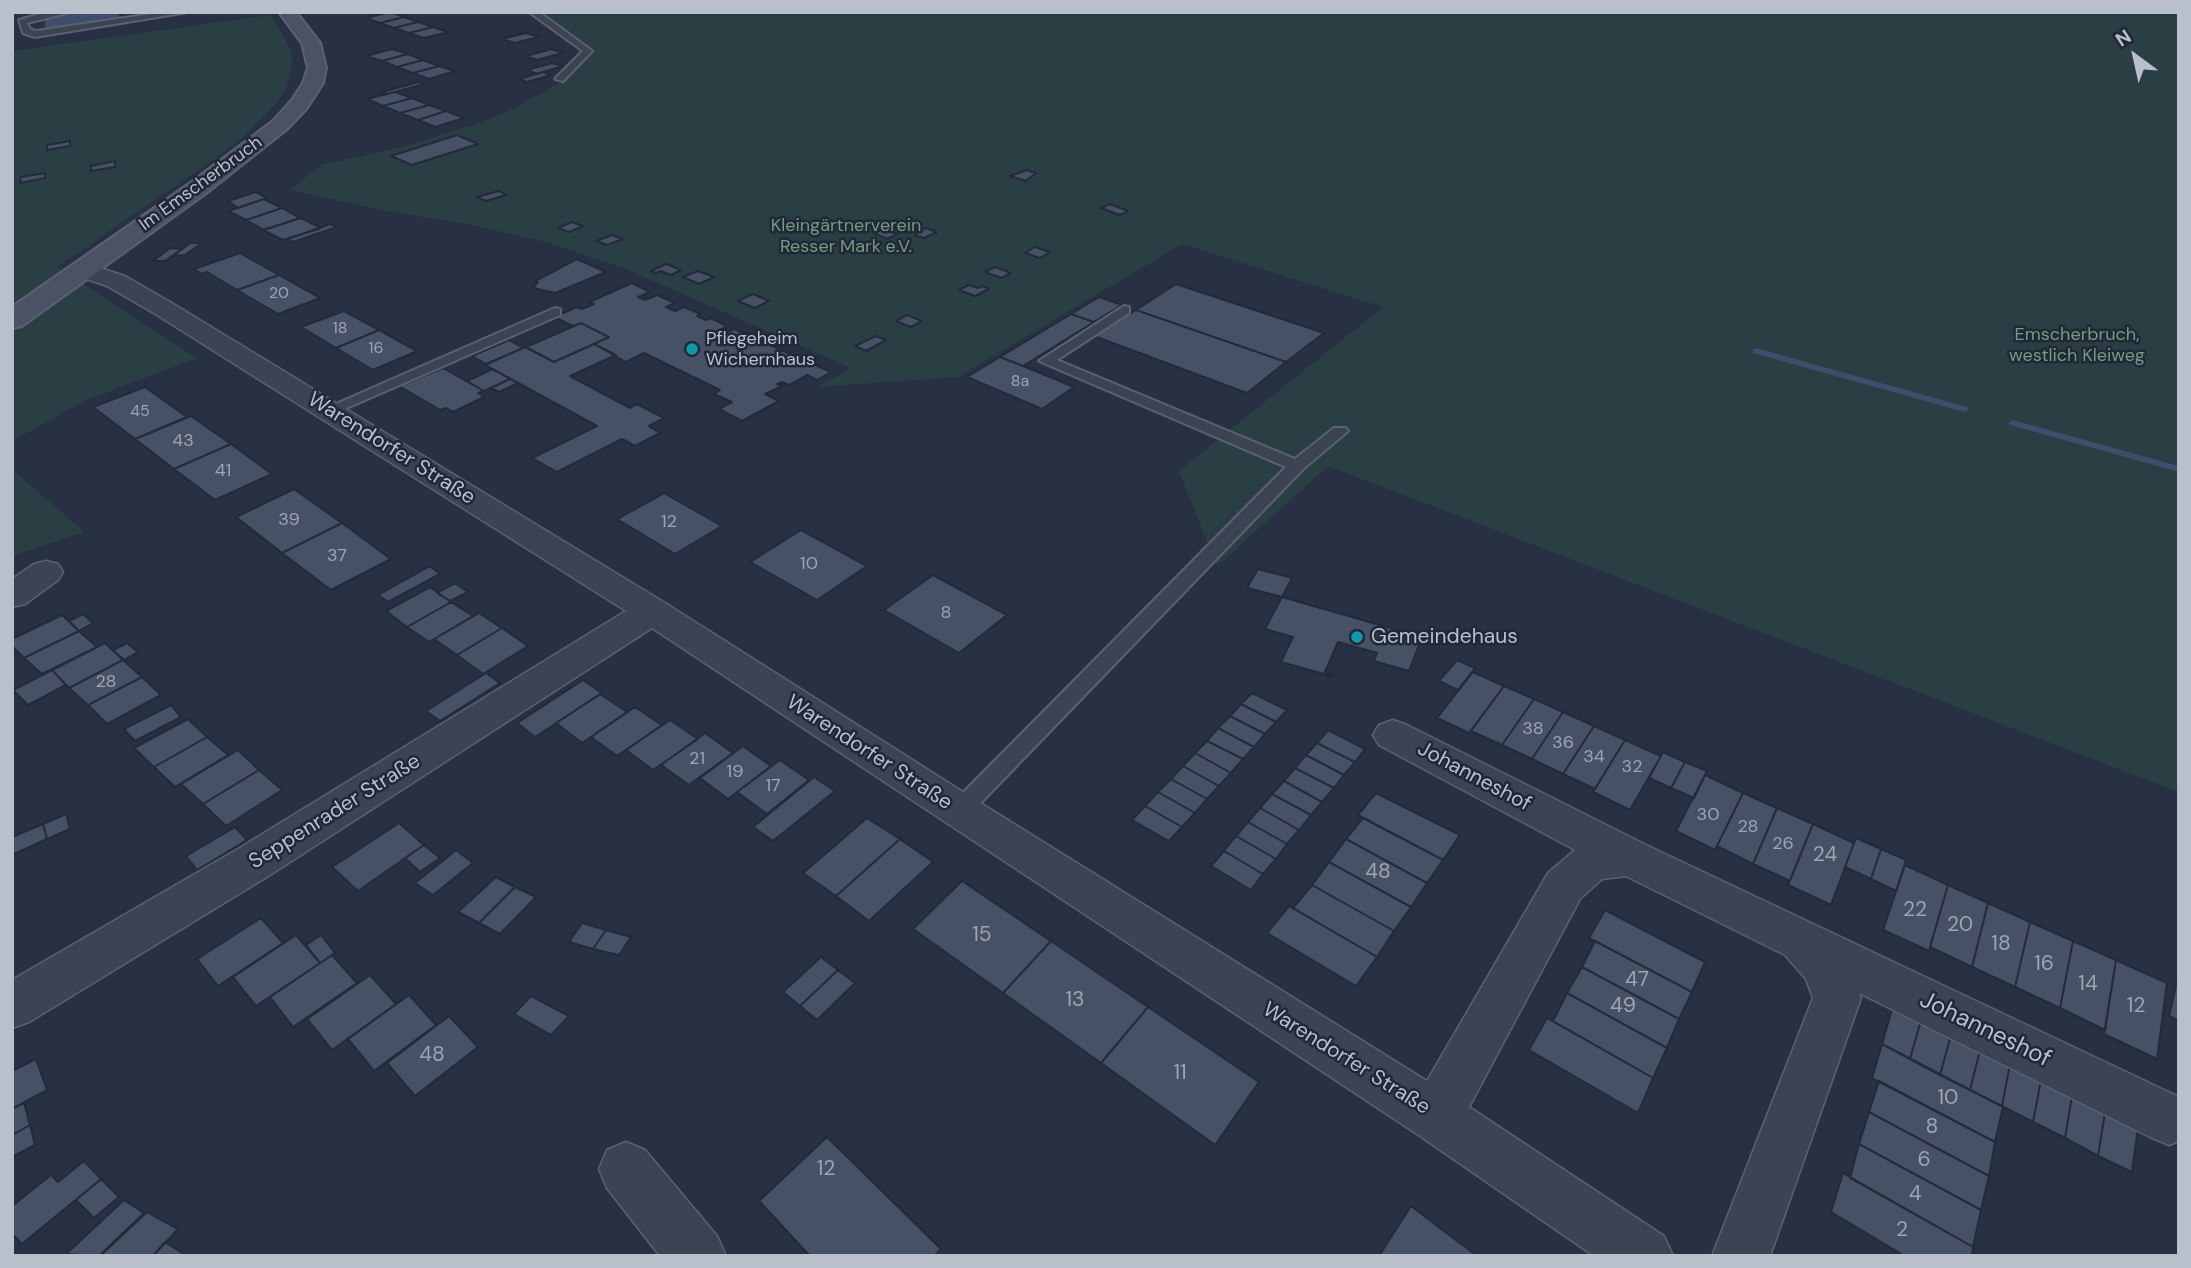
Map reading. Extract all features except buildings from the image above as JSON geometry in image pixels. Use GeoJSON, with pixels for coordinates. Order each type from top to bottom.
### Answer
{"type":"FeatureCollection","features":[{"type":"Feature","properties":{"kind":"street","name":"Im Emscherbruch"},"geometry":{"type":"LineString","coordinates":[[12,320],[280,125],[300,104],[313,83],[317,68],[311,43],[287,12]]}},
{"type":"Feature","properties":{"kind":"street","name":"Warendorfer Straße"},"geometry":{"type":"LineString","coordinates":[[84,270],[116,281],[136,292],[652,611],[1436,1116],[1644,1256]]}},
{"type":"Feature","properties":{"kind":"street"},"geometry":{"type":"LineString","coordinates":[[12,596],[46,572]]}},
{"type":"Feature","properties":{"kind":"street","name":"Seppenrader Straße"},"geometry":{"type":"LineString","coordinates":[[12,1006],[266,855],[652,611]]}},
{"type":"Feature","properties":{"kind":"street","name":"Johanneshof"},"geometry":{"type":"LineString","coordinates":[[1393,734],[1630,858],[2169,1119]]}},
{"type":"Feature","properties":{"kind":"street"},"geometry":{"type":"LineString","coordinates":[[1436,1116],[1564,886],[1591,862],[1630,858]]}},
{"type":"Feature","properties":{"kind":"street","name":"Johanneshof"},"geometry":{"type":"LineString","coordinates":[[1741,1256],[1837,998],[1826,967],[1800,942]]}},
{"type":"Feature","properties":{"kind":"street"},"geometry":{"type":"LineString","coordinates":[[626,1169],[697,1256]]}},
{"type":"Feature","properties":{"kind":"lane"},"geometry":{"type":"LineString","coordinates":[[66,12],[38,16],[22,22],[26,31],[35,34],[136,16],[184,12]]}},
{"type":"Feature","properties":{"kind":"lane"},"geometry":{"type":"LineString","coordinates":[[533,12],[588,51],[560,79]]}},
{"type":"Feature","properties":{"kind":"lane"},"geometry":{"type":"LineString","coordinates":[[1124,310],[1046,361],[1297,466]]}},
{"type":"Feature","properties":{"kind":"lane"},"geometry":{"type":"LineString","coordinates":[[328,411],[555,312]]}},
{"type":"Feature","properties":{"kind":"lane"},"geometry":{"type":"LineString","coordinates":[[959,811],[1297,466],[1340,431]]}},
{"type":"Feature","properties":{"kind":"green space"},"geometry":{"type":"Polygon","coordinates":[[[537,12],[2179,12],[2179,792],[1328,466],[1217,566],[1179,471],[1383,307],[1182,244],[958,377],[818,387],[851,368],[626,269],[550,243],[290,190],[321,165],[406,146],[482,122],[515,108],[560,82],[594,49],[589,50],[537,12]]]}},
{"type":"Feature","properties":{"kind":"green space"},"geometry":{"type":"Polygon","coordinates":[[[271,15],[290,48],[293,60],[286,88],[276,104],[241,139],[216,158],[57,267],[197,358],[86,400],[12,441],[12,51],[271,15]]]}},
{"type":"Feature","properties":{"kind":"green space"},"geometry":{"type":"Polygon","coordinates":[[[12,469],[84,532],[12,556],[12,469]]]}},
{"type":"Feature","properties":{"kind":"water"},"geometry":{"type":"Polygon","coordinates":[[[85,12],[118,12],[120,19],[45,29],[45,17],[85,12]]]}},
{"type":"Feature","properties":{"kind":"waterway"},"geometry":{"type":"LineString","coordinates":[[1756,351],[1964,409]]}},
{"type":"Feature","properties":{"kind":"waterway"},"geometry":{"type":"LineString","coordinates":[[2013,423],[2179,469]]}},
{"type":"Feature","properties":{"kind":"place","name":"Pflegeheim Wichernhaus"},"geometry":{"type":"Point","coordinates":[692,349]}},
{"type":"Feature","properties":{"kind":"place","name":"Gemeindehaus"},"geometry":{"type":"Point","coordinates":[1357,637]}},
{"type":"Feature","properties":{"kind":"park label","name":"Kleingärtnerverein Resser Mark e.V."},"geometry":{"type":"Point","coordinates":[846,236]}},
{"type":"Feature","properties":{"kind":"park label","name":"Emscherbruch, westlich Kleiweg"},"geometry":{"type":"Point","coordinates":[2077,345]}}]}
